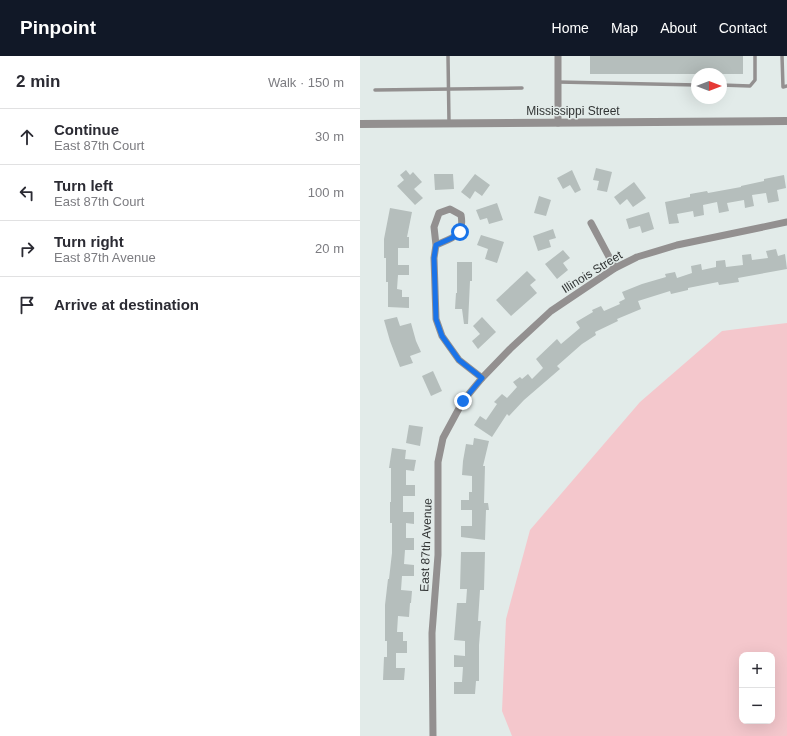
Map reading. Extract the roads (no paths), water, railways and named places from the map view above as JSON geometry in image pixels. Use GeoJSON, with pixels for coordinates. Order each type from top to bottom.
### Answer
{"type":"FeatureCollection","features":[{"type":"Feature","properties":{"kind":"street"},"geometry":{"type":"LineString","coordinates":[[558,56],[558,123]]}},
{"type":"Feature","properties":{"kind":"street","name":"Mississippi Street"},"geometry":{"type":"LineString","coordinates":[[360,124],[787,122]]}},
{"type":"Feature","properties":{"kind":"street"},"geometry":{"type":"LineString","coordinates":[[436,245],[452,238],[460,232],[463,224],[461,215],[450,209],[439,213],[434,227],[436,245],[434,258],[436,319],[442,336],[459,360],[482,378]]}},
{"type":"Feature","properties":{"kind":"street","name":"Illinois Street"},"geometry":{"type":"LineString","coordinates":[[482,378],[510,349],[551,311],[614,268],[637,257],[677,245],[787,222]]}},
{"type":"Feature","properties":{"kind":"street"},"geometry":{"type":"LineString","coordinates":[[591,223],[614,268]]}},
{"type":"Feature","properties":{"kind":"street","name":"East 87th Avenue"},"geometry":{"type":"LineString","coordinates":[[433,736],[432,633],[438,555],[438,462],[443,438],[448,427],[463,401],[482,378]]}},
{"type":"Feature","properties":{"kind":"lane"},"geometry":{"type":"LineString","coordinates":[[448,56],[449,124]]}},
{"type":"Feature","properties":{"kind":"lane"},"geometry":{"type":"LineString","coordinates":[[727,85],[750,86],[755,80],[755,56]]}},
{"type":"Feature","properties":{"kind":"lane"},"geometry":{"type":"LineString","coordinates":[[782,56],[783,87],[787,86]]}},
{"type":"Feature","properties":{"kind":"lane"},"geometry":{"type":"LineString","coordinates":[[558,82],[691,85]]}},
{"type":"Feature","properties":{"kind":"lane"},"geometry":{"type":"LineString","coordinates":[[375,90],[522,88]]}}]}
